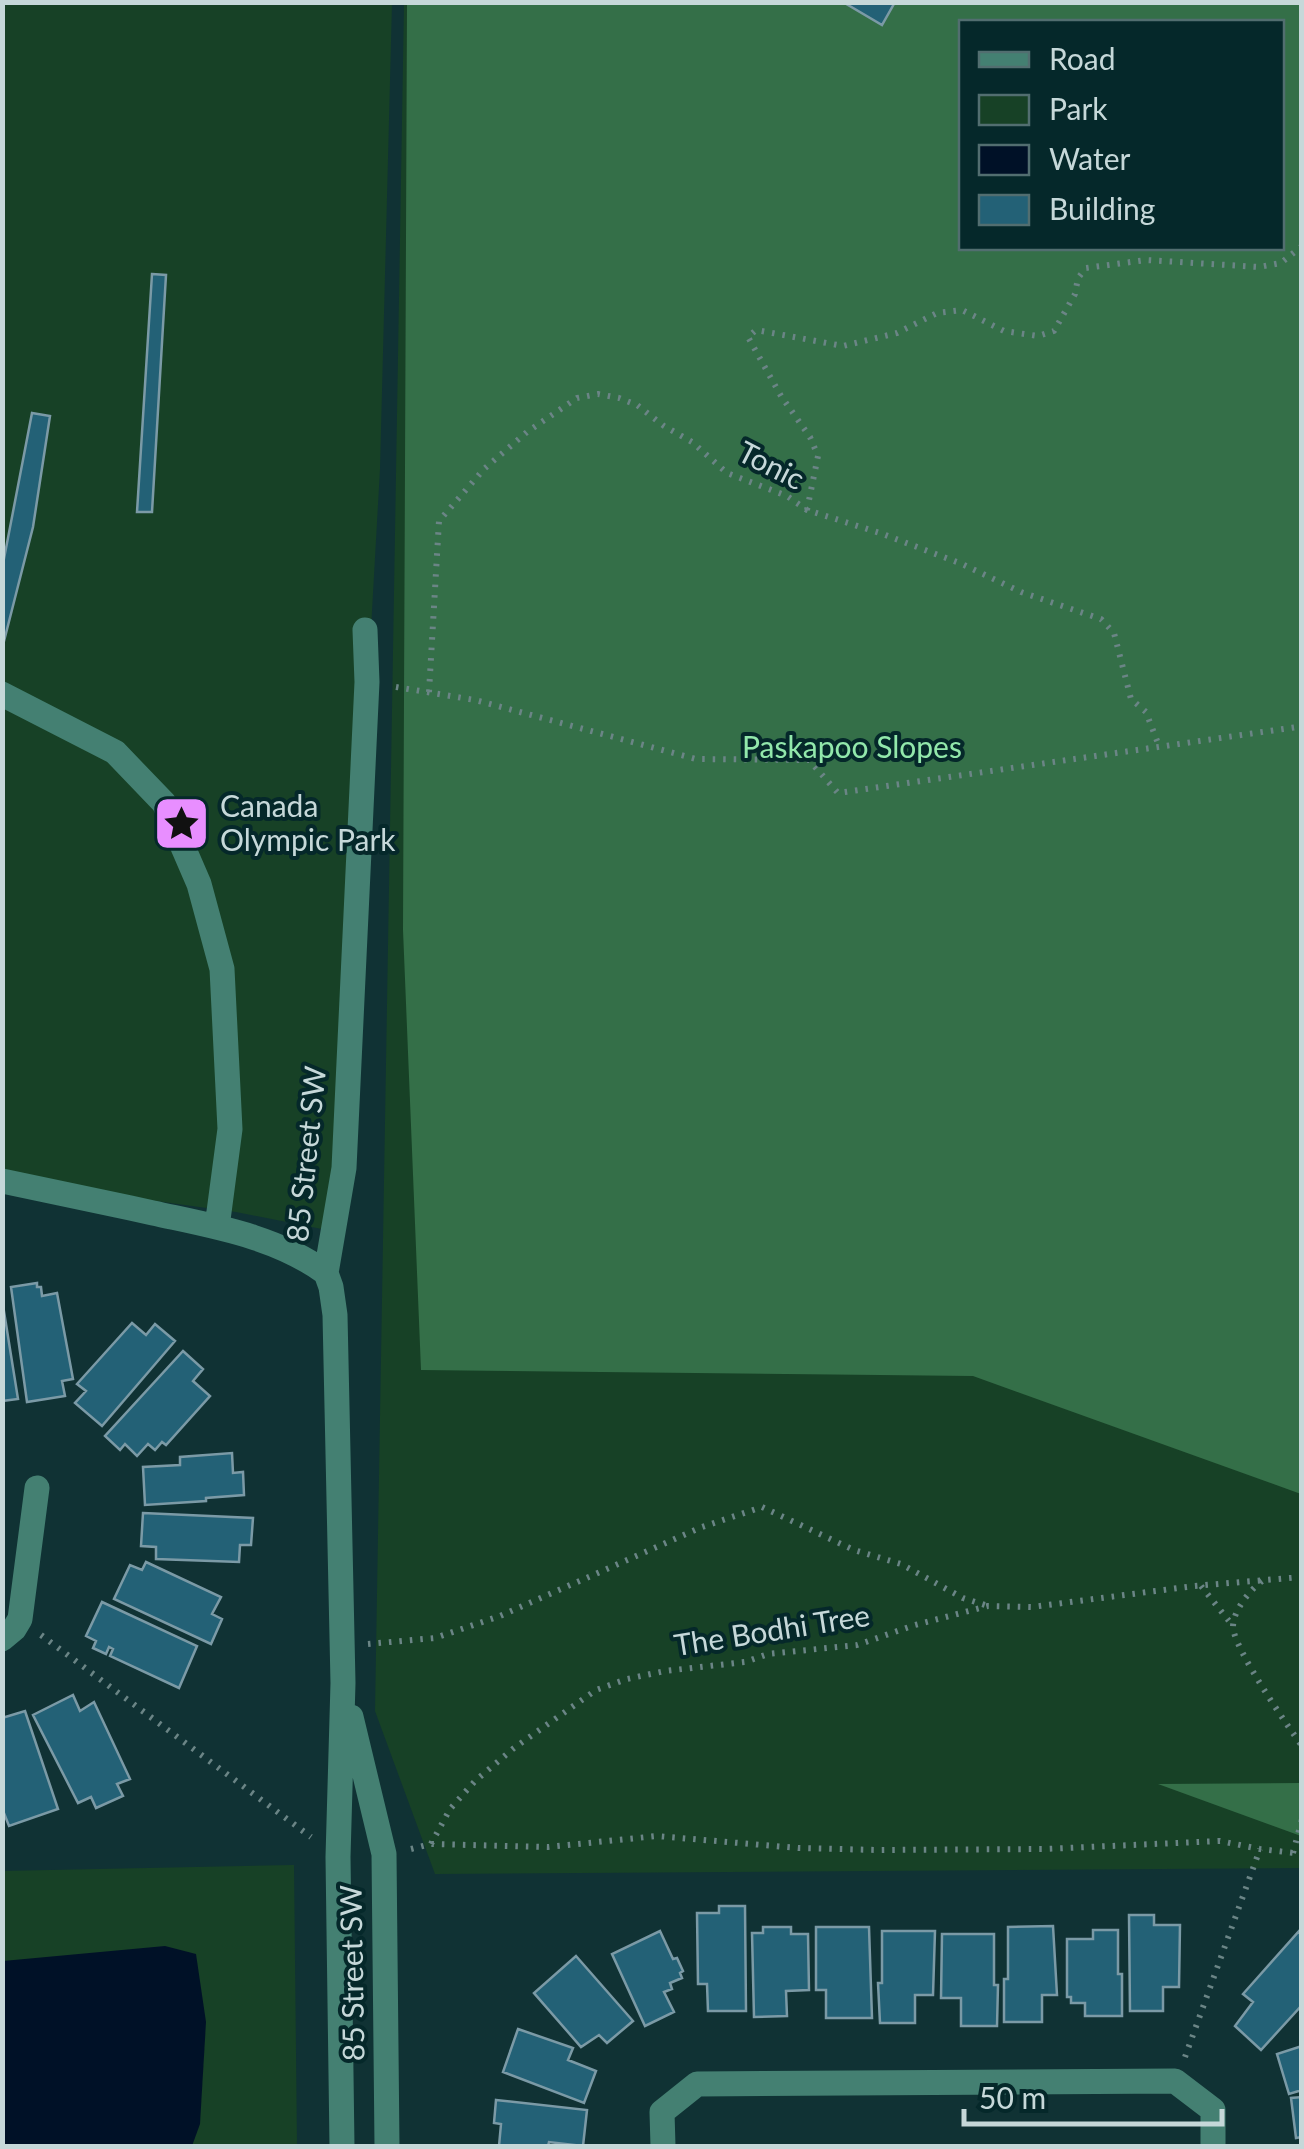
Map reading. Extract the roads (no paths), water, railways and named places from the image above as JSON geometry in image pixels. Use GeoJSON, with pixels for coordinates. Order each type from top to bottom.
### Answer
{"type":"FeatureCollection","features":[{"type":"Feature","properties":{"kind":"street","name":"85 Street SW"},"geometry":{"type":"LineString","coordinates":[[342,2146],[338,1857],[343,1683],[336,1314],[326,1273],[344,1168],[368,682],[364,630]]}},
{"type":"Feature","properties":{"kind":"street"},"geometry":{"type":"LineString","coordinates":[[2,694],[115,752],[164,803],[200,884],[222,969],[230,1129],[217,1227]]}},
{"type":"Feature","properties":{"kind":"street"},"geometry":{"type":"LineString","coordinates":[[2,1181],[217,1227],[269,1242],[305,1258],[326,1273]]}},
{"type":"Feature","properties":{"kind":"street"},"geometry":{"type":"LineString","coordinates":[[11,1629],[37,1488]]}},
{"type":"Feature","properties":{"kind":"street","name":"85 Street SW"},"geometry":{"type":"LineString","coordinates":[[343,1683],[384,1854],[387,2146]]}},
{"type":"Feature","properties":{"kind":"street"},"geometry":{"type":"LineString","coordinates":[[662,2146],[662,2112],[697,2084],[1174,2081],[1213,2110],[1213,2146]]}},
{"type":"Feature","properties":{"kind":"water"},"geometry":{"type":"Polygon","coordinates":[[[165,1946],[196,1954],[206,2022],[200,2124],[192,2146],[3,2146],[3,1961],[165,1946]]]}},
{"type":"Feature","properties":{"kind":"place","name":"Canada Olympic Park"},"geometry":{"type":"Point","coordinates":[181,824]}},
{"type":"Feature","properties":{"kind":"park label","name":"Paskapoo Slopes"},"geometry":{"type":"Point","coordinates":[852,748]}}]}
